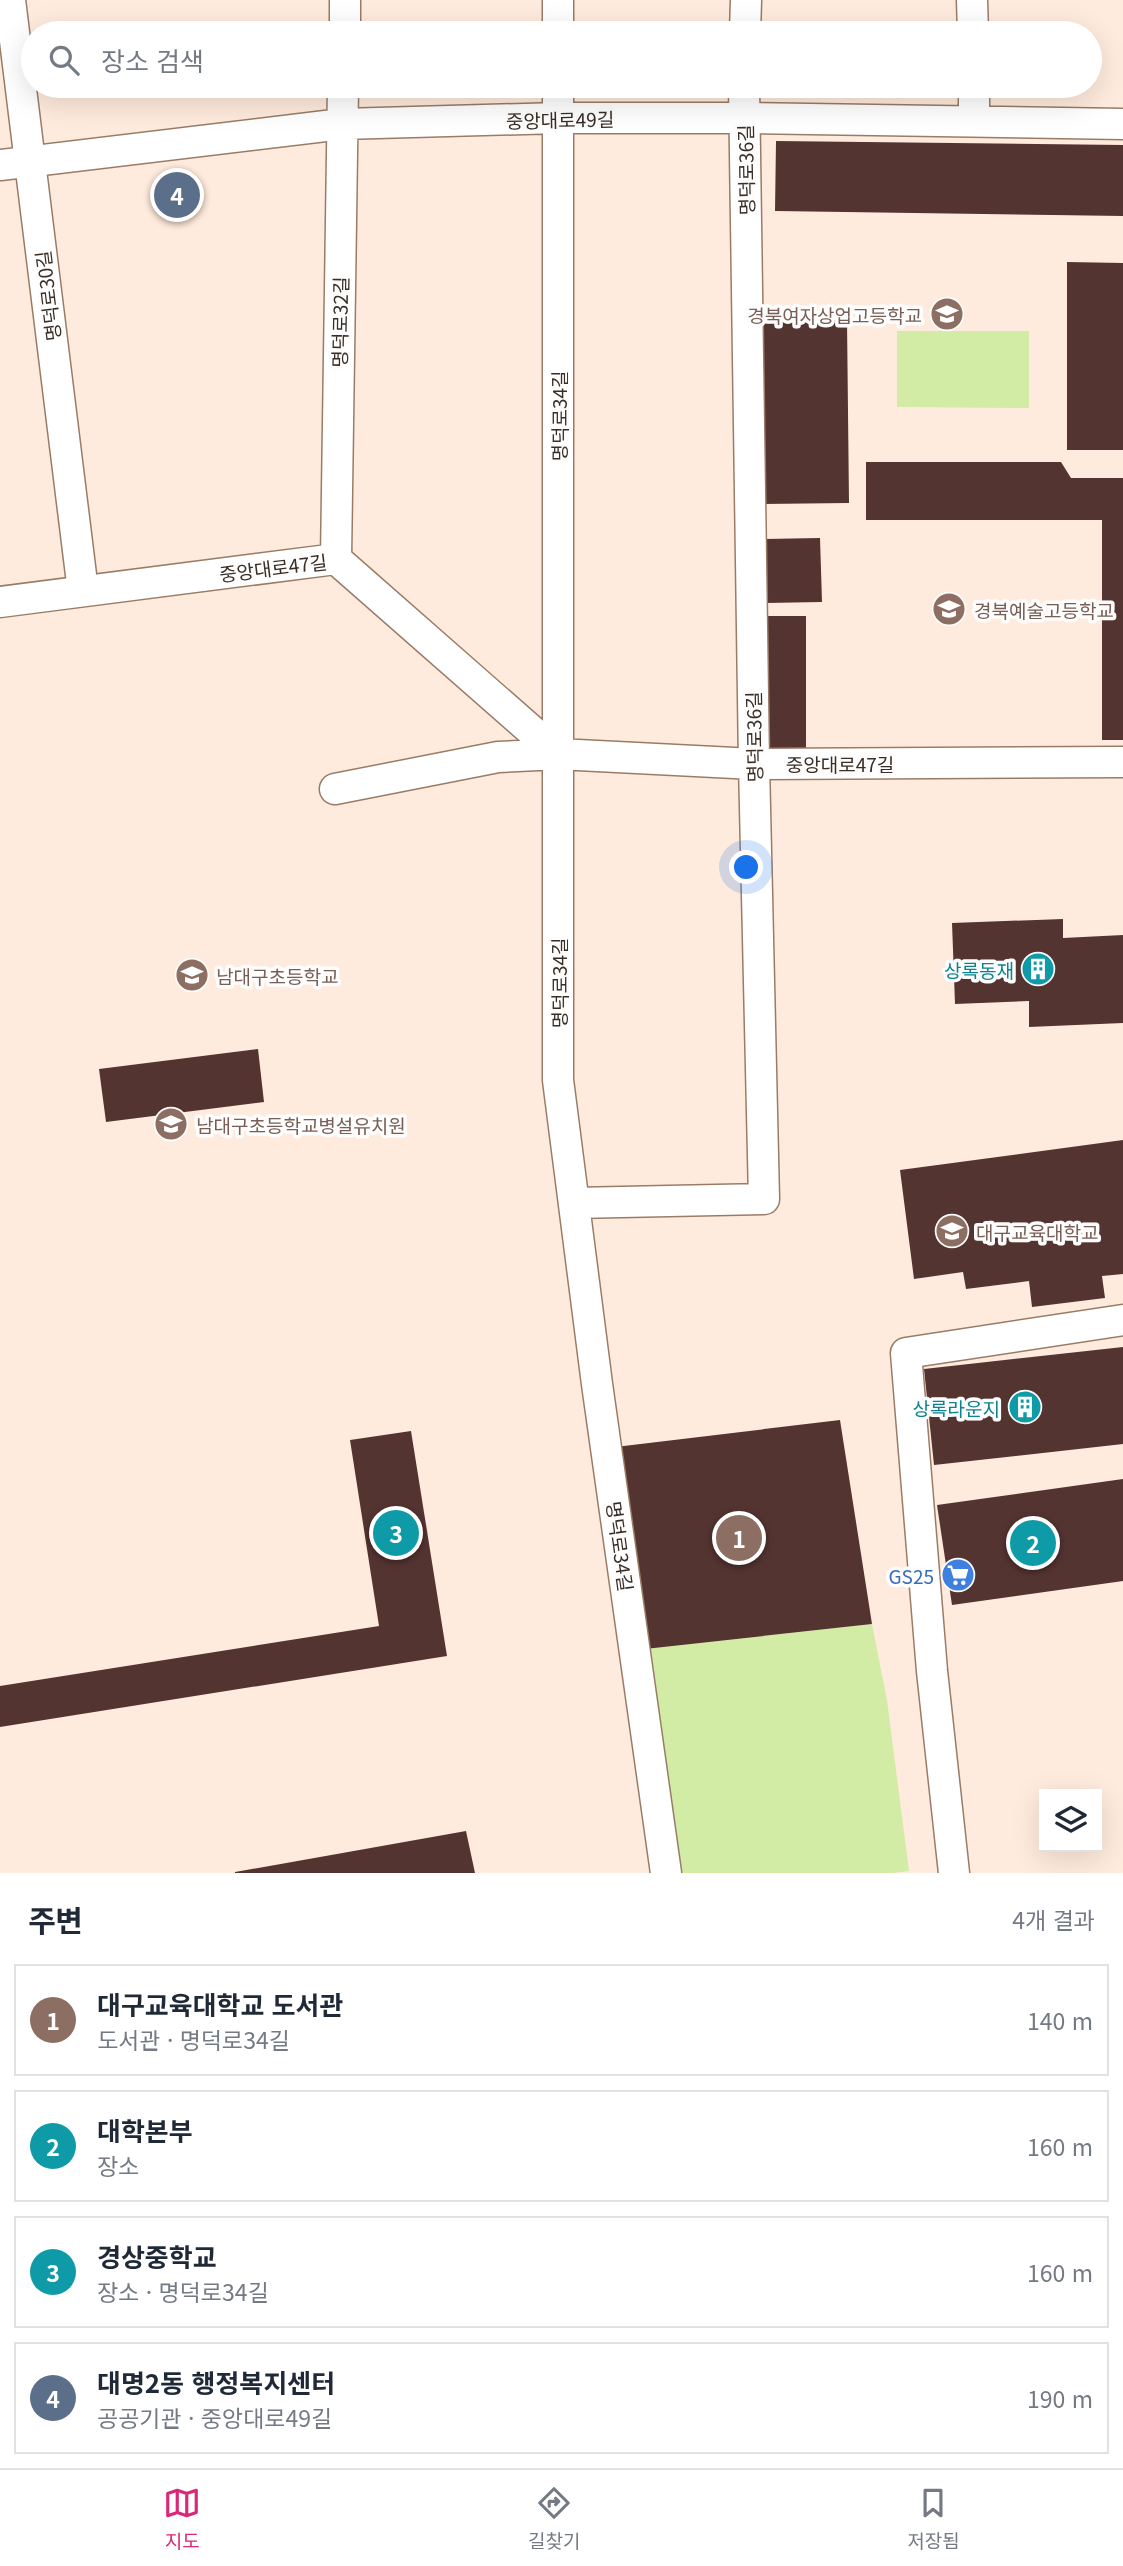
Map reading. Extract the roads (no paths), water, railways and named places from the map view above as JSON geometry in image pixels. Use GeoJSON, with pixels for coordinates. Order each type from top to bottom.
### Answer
{"type":"FeatureCollection","features":[{"type":"Feature","properties":{"kind":"street","name":"명덕로30길"},"geometry":{"type":"LineString","coordinates":[[10,0],[21,84]]}},
{"type":"Feature","properties":{"kind":"street"},"geometry":{"type":"LineString","coordinates":[[345,0],[345,21]]}},
{"type":"Feature","properties":{"kind":"street"},"geometry":{"type":"LineString","coordinates":[[558,0],[558,21]]}},
{"type":"Feature","properties":{"kind":"street"},"geometry":{"type":"LineString","coordinates":[[745,21],[746,0]]}},
{"type":"Feature","properties":{"kind":"street"},"geometry":{"type":"LineString","coordinates":[[972,0],[973,21]]}},
{"type":"Feature","properties":{"kind":"street","name":"명덕로30길"},"geometry":{"type":"LineString","coordinates":[[23,98],[83,591]]}},
{"type":"Feature","properties":{"kind":"street","name":"명덕로32길"},"geometry":{"type":"LineString","coordinates":[[336,559],[343,98]]}},
{"type":"Feature","properties":{"kind":"street","name":"명덕로34길"},"geometry":{"type":"LineString","coordinates":[[558,98],[558,1080],[597,1384],[666,1873]]}},
{"type":"Feature","properties":{"kind":"street","name":"명덕로36길"},"geometry":{"type":"LineString","coordinates":[[574,1203],[764,1199],[744,98]]}},
{"type":"Feature","properties":{"kind":"street"},"geometry":{"type":"LineString","coordinates":[[974,98],[974,120]]}},
{"type":"Feature","properties":{"kind":"street","name":"중앙대로49길"},"geometry":{"type":"LineString","coordinates":[[0,165],[342,124],[558,118],[974,120],[1123,124]]}},
{"type":"Feature","properties":{"kind":"street","name":"중앙대로47길"},"geometry":{"type":"LineString","coordinates":[[0,602],[336,559],[558,754]]}},
{"type":"Feature","properties":{"kind":"street","name":"중앙대로47길"},"geometry":{"type":"LineString","coordinates":[[335,789],[498,757],[558,754],[754,764],[1123,762]]}},
{"type":"Feature","properties":{"kind":"street"},"geometry":{"type":"LineString","coordinates":[[954,1873],[933,1671],[906,1353],[1123,1320]]}},
{"type":"Feature","properties":{"kind":"place","name":"대명2동 행정복지센터"},"geometry":{"type":"Point","coordinates":[177,195]}},
{"type":"Feature","properties":{"kind":"place","name":"경북여자상업고등학교"},"geometry":{"type":"Point","coordinates":[947,314]}},
{"type":"Feature","properties":{"kind":"place","name":"경북예술고등학교"},"geometry":{"type":"Point","coordinates":[949,609]}},
{"type":"Feature","properties":{"kind":"place","name":"상록동재"},"geometry":{"type":"Point","coordinates":[1038,969]}},
{"type":"Feature","properties":{"kind":"place","name":"남대구초등학교"},"geometry":{"type":"Point","coordinates":[192,975]}},
{"type":"Feature","properties":{"kind":"place","name":"남대구초등학교병설유치원"},"geometry":{"type":"Point","coordinates":[171,1124]}},
{"type":"Feature","properties":{"kind":"place","name":"대구교육대학교"},"geometry":{"type":"Point","coordinates":[952,1231]}},
{"type":"Feature","properties":{"kind":"place","name":"상록라운지"},"geometry":{"type":"Point","coordinates":[1025,1407]}},
{"type":"Feature","properties":{"kind":"place","name":"경상중학교"},"geometry":{"type":"Point","coordinates":[396,1533]}},
{"type":"Feature","properties":{"kind":"place","name":"대구교육대학교 도서관"},"geometry":{"type":"Point","coordinates":[739,1538]}},
{"type":"Feature","properties":{"kind":"place","name":"대학본부"},"geometry":{"type":"Point","coordinates":[1033,1543]}},
{"type":"Feature","properties":{"kind":"place","name":"GS25"},"geometry":{"type":"Point","coordinates":[958,1575]}}]}
